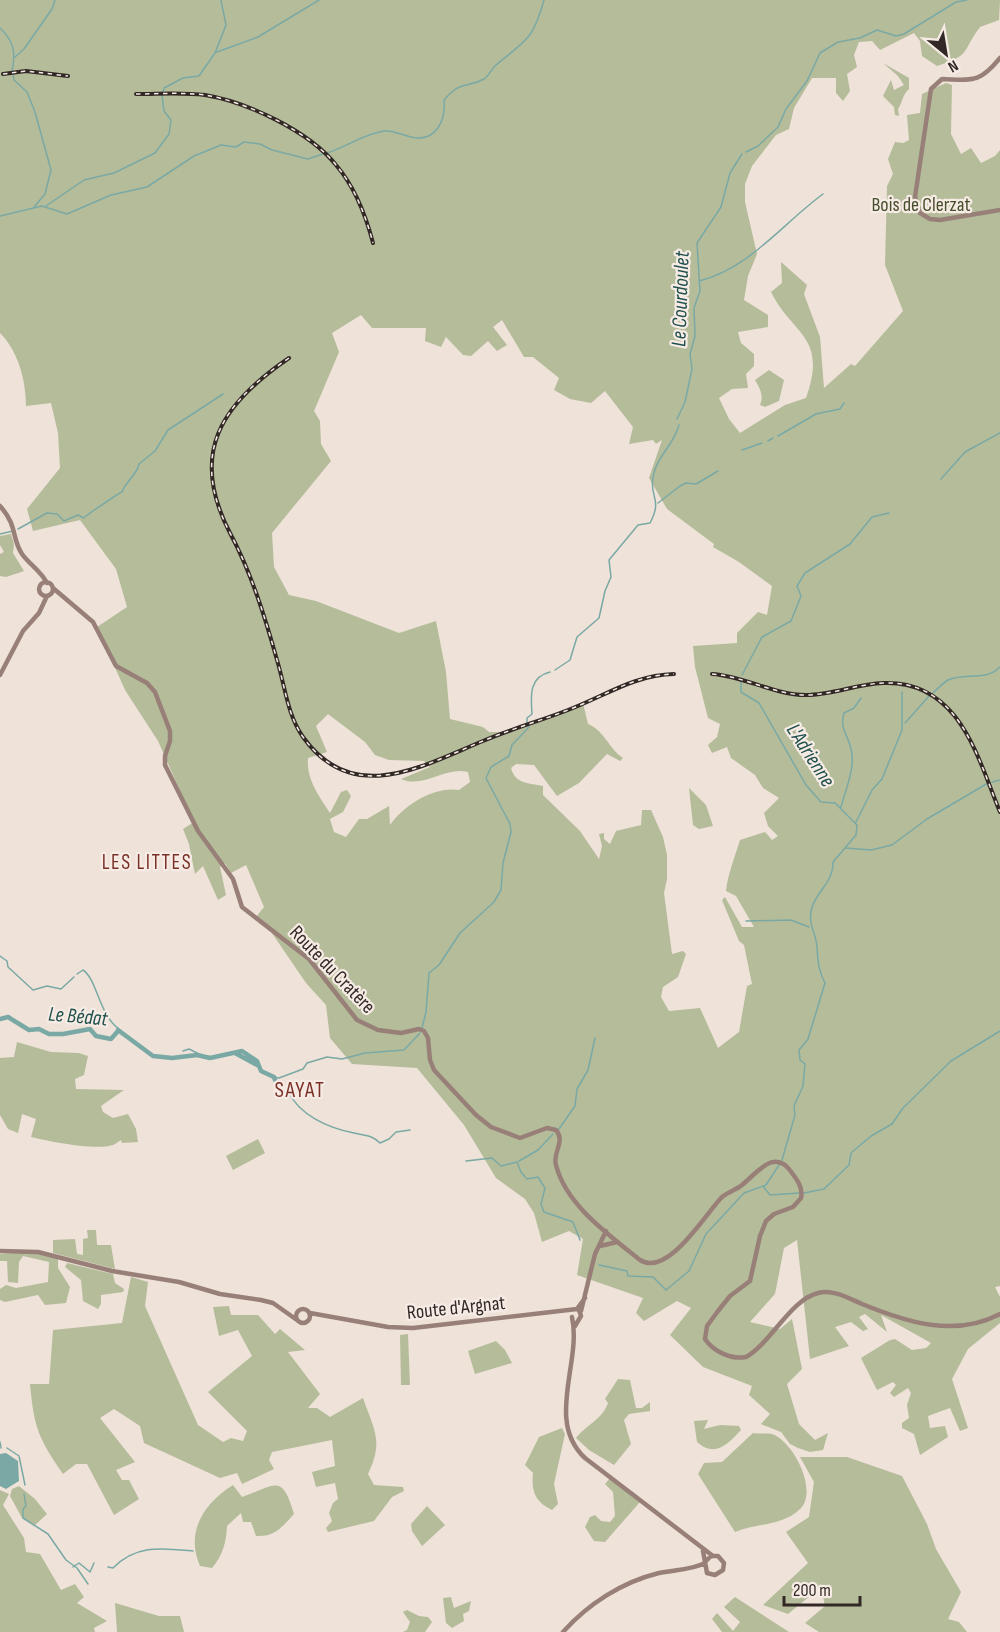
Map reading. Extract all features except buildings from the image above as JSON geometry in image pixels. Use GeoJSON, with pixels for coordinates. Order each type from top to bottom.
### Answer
{"type":"FeatureCollection","features":[{"type":"Feature","properties":{"kind":"main road"},"geometry":{"type":"LineString","coordinates":[[1000,58],[979,78],[963,82],[942,79],[931,89],[915,197],[920,213],[934,220],[1000,210]]}},
{"type":"Feature","properties":{"kind":"main road"},"geometry":{"type":"LineString","coordinates":[[0,506],[13,524],[24,556],[40,571],[48,593],[41,607],[23,631],[0,675]]}},
{"type":"Feature","properties":{"kind":"main road"},"geometry":{"type":"LineString","coordinates":[[45,583],[39,590],[48,593]]}},
{"type":"Feature","properties":{"kind":"main road","name":"Route du Cratère"},"geometry":{"type":"LineString","coordinates":[[48,593],[64,595],[93,622],[115,665],[153,690],[170,731],[170,741],[165,756],[166,766],[194,823],[233,879],[245,910],[267,924],[305,955],[363,1024],[389,1032],[423,1031],[428,1038],[431,1064],[439,1076],[476,1115],[494,1129],[520,1138],[546,1128],[557,1131],[560,1141],[555,1164],[565,1188],[576,1204],[606,1231]]}},
{"type":"Feature","properties":{"kind":"main road"},"geometry":{"type":"LineString","coordinates":[[692,1567],[705,1569],[714,1575],[723,1570],[722,1560],[703,1551],[687,1533],[585,1458],[573,1441],[566,1414],[574,1317],[585,1298],[597,1248],[606,1231],[644,1262],[656,1262],[690,1238],[722,1197],[740,1187],[767,1163],[777,1161],[787,1166],[795,1177],[802,1190],[801,1198],[793,1207],[770,1217],[763,1225],[750,1281],[730,1296],[705,1330],[705,1339],[710,1345],[728,1356],[746,1357],[803,1301],[822,1292],[840,1295],[914,1323],[967,1326],[1000,1314]]}},
{"type":"Feature","properties":{"kind":"main road"},"geometry":{"type":"LineString","coordinates":[[597,1248],[606,1242],[618,1242]]}},
{"type":"Feature","properties":{"kind":"main road"},"geometry":{"type":"LineString","coordinates":[[0,1251],[38,1252],[112,1270],[179,1282],[220,1294],[270,1302],[297,1320],[306,1323],[310,1315],[305,1309],[287,1313]]}},
{"type":"Feature","properties":{"kind":"main road"},"geometry":{"type":"LineString","coordinates":[[559,1310],[574,1317]]}},
{"type":"Feature","properties":{"kind":"main road","name":"Route d'Argnat"},"geometry":{"type":"LineString","coordinates":[[310,1315],[322,1314],[388,1327],[413,1328],[559,1310],[577,1310]]}},
{"type":"Feature","properties":{"kind":"main road"},"geometry":{"type":"LineString","coordinates":[[574,1317],[577,1310]]}},
{"type":"Feature","properties":{"kind":"main road"},"geometry":{"type":"LineString","coordinates":[[297,1312],[297,1320]]}},
{"type":"Feature","properties":{"kind":"main road"},"geometry":{"type":"LineString","coordinates":[[703,1551],[705,1569]]}},
{"type":"Feature","properties":{"kind":"main road"},"geometry":{"type":"LineString","coordinates":[[563,1632],[588,1608],[621,1588],[652,1575],[692,1567],[713,1556]]}},
{"type":"Feature","properties":{"kind":"green space","name":"Bois de Clerzat"},"geometry":{"type":"Polygon","coordinates":[[[0,0],[1000,0],[999,20],[980,27],[965,52],[956,59],[937,66],[922,56],[920,41],[914,33],[880,50],[872,41],[859,42],[854,55],[857,67],[847,74],[850,91],[843,101],[836,93],[836,78],[812,78],[794,108],[789,129],[776,135],[752,166],[745,184],[745,202],[757,254],[748,276],[744,300],[768,315],[768,327],[738,332],[741,343],[754,354],[754,366],[746,374],[748,388],[732,389],[719,398],[729,419],[740,433],[785,405],[806,398],[812,377],[813,361],[810,349],[805,338],[771,292],[782,283],[781,262],[807,285],[804,294],[820,337],[824,388],[851,364],[855,366],[903,311],[885,265],[887,186],[893,174],[888,159],[895,142],[903,143],[909,140],[907,115],[920,113],[922,94],[946,83],[952,85],[951,134],[961,154],[971,148],[981,163],[995,156],[1000,150],[1000,1286],[995,1287],[1000,1297],[1000,1323],[968,1349],[952,1379],[968,1428],[960,1431],[950,1408],[928,1416],[930,1428],[945,1426],[948,1437],[920,1455],[914,1434],[902,1428],[902,1423],[909,1418],[907,1405],[911,1393],[908,1388],[894,1397],[890,1393],[896,1385],[893,1382],[877,1390],[861,1358],[890,1340],[895,1339],[912,1350],[926,1348],[931,1343],[881,1315],[887,1332],[865,1314],[859,1317],[868,1329],[863,1331],[851,1322],[835,1327],[849,1346],[810,1359],[797,1240],[784,1248],[775,1294],[750,1322],[780,1329],[792,1319],[802,1369],[787,1384],[799,1424],[815,1440],[828,1433],[823,1450],[810,1452],[790,1444],[781,1432],[761,1424],[770,1414],[749,1395],[752,1386],[703,1367],[670,1335],[691,1308],[677,1301],[644,1321],[636,1313],[643,1298],[577,1275],[583,1239],[569,1231],[542,1242],[534,1213],[525,1199],[496,1178],[464,1125],[417,1068],[352,1064],[330,1038],[326,1005],[306,983],[265,923],[256,917],[264,907],[246,865],[231,873],[225,863],[220,867],[226,895],[218,900],[203,866],[195,874],[189,844],[183,829],[194,822],[158,741],[125,690],[97,627],[127,607],[116,569],[80,520],[33,531],[27,509],[60,468],[58,433],[51,403],[26,406],[20,366],[12,348],[0,333],[0,0]],[[361,315],[332,333],[339,352],[314,411],[320,421],[321,444],[331,461],[272,533],[274,567],[289,595],[316,601],[399,633],[436,621],[446,672],[450,719],[483,727],[489,732],[506,732],[583,703],[588,724],[599,731],[623,758],[620,761],[607,754],[579,783],[557,796],[534,765],[516,764],[511,768],[519,780],[543,786],[543,795],[580,831],[599,859],[602,846],[599,834],[604,833],[604,839],[610,844],[616,831],[641,825],[642,810],[651,810],[663,837],[667,855],[667,879],[664,893],[672,954],[683,951],[686,954],[678,977],[663,987],[661,997],[669,1011],[700,1008],[718,1048],[739,1032],[747,986],[752,984],[744,945],[739,941],[722,900],[725,897],[742,927],[754,927],[736,896],[726,891],[727,884],[740,840],[765,832],[772,840],[778,836],[768,826],[764,813],[779,798],[763,788],[755,775],[731,758],[727,747],[712,753],[708,745],[717,737],[720,724],[708,718],[695,667],[693,646],[737,643],[737,633],[758,612],[767,615],[772,586],[739,562],[713,547],[714,544],[667,509],[649,478],[662,440],[656,444],[653,440],[629,444],[633,427],[605,391],[591,403],[570,399],[554,390],[559,378],[533,357],[524,357],[502,320],[493,327],[507,345],[497,351],[488,341],[471,356],[463,355],[446,337],[441,347],[425,341],[426,328],[372,328],[361,315]],[[328,714],[316,726],[327,752],[308,758],[308,766],[314,787],[330,813],[341,792],[347,790],[351,796],[343,812],[330,819],[334,832],[346,837],[359,819],[367,819],[389,806],[390,825],[420,798],[440,791],[459,790],[470,782],[468,772],[459,771],[426,780],[401,779],[430,767],[424,761],[389,760],[375,755],[365,742],[328,714]]]}},
{"type":"Feature","properties":{"kind":"green space"},"geometry":{"type":"Polygon","coordinates":[[[883,63],[909,78],[909,89],[898,109],[899,116],[895,115],[894,107],[883,96],[891,80],[894,90],[904,85],[898,76],[883,63]]]}},
{"type":"Feature","properties":{"kind":"green space"},"geometry":{"type":"Polygon","coordinates":[[[769,370],[784,380],[779,401],[765,407],[760,405],[761,392],[755,380],[769,370]]]}},
{"type":"Feature","properties":{"kind":"green space"},"geometry":{"type":"Polygon","coordinates":[[[11,534],[14,544],[13,553],[24,571],[6,577],[0,576],[0,554],[4,552],[0,545],[0,536],[11,534]]]}},
{"type":"Feature","properties":{"kind":"green space"},"geometry":{"type":"Polygon","coordinates":[[[689,788],[706,805],[713,826],[699,829],[693,825],[689,788]]]}},
{"type":"Feature","properties":{"kind":"green space"},"geometry":{"type":"Polygon","coordinates":[[[17,1042],[51,1052],[79,1053],[88,1056],[84,1075],[75,1079],[76,1089],[124,1090],[101,1106],[103,1112],[113,1118],[128,1114],[136,1129],[138,1142],[122,1143],[121,1140],[115,1144],[98,1147],[31,1137],[36,1119],[22,1114],[18,1133],[8,1129],[0,1115],[0,1058],[14,1057],[17,1042]]]}},
{"type":"Feature","properties":{"kind":"green space"},"geometry":{"type":"Polygon","coordinates":[[[258,1139],[265,1153],[233,1170],[226,1156],[258,1139]]]}},
{"type":"Feature","properties":{"kind":"green space"},"geometry":{"type":"Polygon","coordinates":[[[87,1230],[96,1230],[97,1245],[111,1245],[115,1269],[53,1253],[53,1240],[75,1239],[77,1254],[83,1255],[83,1239],[88,1238],[87,1230]]]}},
{"type":"Feature","properties":{"kind":"green space"},"geometry":{"type":"Polygon","coordinates":[[[29,1252],[58,1258],[58,1268],[70,1287],[66,1303],[45,1305],[38,1295],[5,1302],[0,1300],[0,1289],[6,1285],[16,1288],[48,1282],[49,1262],[23,1256],[19,1262],[18,1283],[8,1282],[7,1261],[0,1261],[0,1254],[29,1252]]]}},
{"type":"Feature","properties":{"kind":"green space"},"geometry":{"type":"Polygon","coordinates":[[[67,1263],[113,1274],[115,1283],[124,1289],[123,1292],[101,1295],[101,1304],[98,1309],[83,1301],[81,1280],[65,1267],[67,1263]]]}},
{"type":"Feature","properties":{"kind":"green space"},"geometry":{"type":"Polygon","coordinates":[[[131,1277],[148,1282],[145,1306],[198,1425],[223,1442],[231,1438],[243,1441],[247,1431],[208,1392],[252,1356],[238,1330],[219,1336],[213,1307],[229,1306],[231,1315],[258,1315],[275,1334],[280,1329],[305,1350],[288,1352],[320,1394],[308,1408],[317,1408],[330,1417],[363,1398],[376,1436],[376,1453],[368,1474],[374,1485],[403,1487],[404,1491],[392,1497],[374,1521],[328,1532],[326,1528],[332,1521],[329,1513],[333,1503],[338,1499],[335,1483],[316,1487],[312,1472],[335,1466],[332,1440],[272,1452],[269,1460],[274,1469],[242,1484],[237,1473],[220,1478],[144,1443],[140,1426],[114,1409],[100,1418],[135,1462],[116,1470],[122,1480],[129,1480],[139,1499],[114,1515],[87,1464],[76,1464],[63,1474],[55,1462],[39,1432],[33,1411],[30,1384],[49,1384],[53,1330],[122,1323],[131,1277]]]}},
{"type":"Feature","properties":{"kind":"green space"},"geometry":{"type":"Polygon","coordinates":[[[408,1334],[410,1385],[401,1385],[400,1335],[408,1334]]]}},
{"type":"Feature","properties":{"kind":"green space"},"geometry":{"type":"Polygon","coordinates":[[[496,1341],[505,1350],[512,1363],[475,1374],[468,1351],[496,1341]]]}},
{"type":"Feature","properties":{"kind":"green space"},"geometry":{"type":"Polygon","coordinates":[[[618,1379],[630,1380],[636,1408],[642,1408],[650,1402],[650,1411],[629,1414],[624,1420],[631,1444],[614,1465],[589,1450],[576,1438],[602,1414],[608,1403],[605,1399],[618,1379]]]}},
{"type":"Feature","properties":{"kind":"green space"},"geometry":{"type":"Polygon","coordinates":[[[708,1420],[704,1429],[720,1425],[739,1426],[741,1430],[726,1444],[710,1449],[697,1442],[694,1421],[708,1420]]]}},
{"type":"Feature","properties":{"kind":"green space"},"geometry":{"type":"Polygon","coordinates":[[[562,1428],[565,1434],[554,1484],[558,1504],[552,1510],[535,1495],[533,1473],[525,1465],[539,1437],[562,1428]]]}},
{"type":"Feature","properties":{"kind":"green space"},"geometry":{"type":"Polygon","coordinates":[[[753,1433],[772,1434],[788,1446],[801,1467],[807,1491],[800,1509],[786,1518],[735,1532],[698,1474],[704,1463],[722,1462],[753,1433]]]}},
{"type":"Feature","properties":{"kind":"green space"},"geometry":{"type":"Polygon","coordinates":[[[800,1457],[847,1457],[902,1476],[927,1524],[936,1549],[961,1592],[948,1619],[959,1622],[967,1632],[819,1632],[805,1623],[825,1606],[821,1587],[788,1614],[763,1605],[808,1563],[786,1532],[809,1517],[814,1482],[800,1457]]]}},
{"type":"Feature","properties":{"kind":"green space"},"geometry":{"type":"Polygon","coordinates":[[[610,1478],[640,1502],[605,1542],[594,1541],[585,1527],[590,1517],[595,1515],[601,1521],[610,1522],[615,1516],[613,1492],[605,1484],[610,1478]]]}},
{"type":"Feature","properties":{"kind":"green space"},"geometry":{"type":"Polygon","coordinates":[[[233,1485],[242,1497],[270,1486],[281,1487],[286,1492],[294,1514],[273,1533],[256,1536],[251,1522],[243,1522],[241,1513],[227,1526],[226,1538],[216,1563],[212,1568],[200,1566],[195,1542],[200,1520],[213,1500],[233,1485]]]}},
{"type":"Feature","properties":{"kind":"green space"},"geometry":{"type":"Polygon","coordinates":[[[19,1486],[35,1499],[47,1514],[34,1526],[22,1518],[10,1496],[12,1489],[19,1486]]]}},
{"type":"Feature","properties":{"kind":"green space"},"geometry":{"type":"Polygon","coordinates":[[[0,1490],[9,1494],[3,1505],[24,1538],[26,1552],[40,1554],[61,1590],[75,1584],[84,1597],[77,1603],[107,1621],[94,1628],[95,1632],[0,1632],[0,1490]]]}},
{"type":"Feature","properties":{"kind":"green space"},"geometry":{"type":"Polygon","coordinates":[[[427,1506],[445,1525],[422,1546],[412,1531],[411,1524],[427,1506]]]}},
{"type":"Feature","properties":{"kind":"green space"},"geometry":{"type":"Polygon","coordinates":[[[451,1597],[454,1608],[471,1601],[469,1611],[463,1614],[464,1621],[452,1628],[446,1623],[443,1598],[451,1597]]]}},
{"type":"Feature","properties":{"kind":"green space"},"geometry":{"type":"Polygon","coordinates":[[[735,1597],[789,1632],[722,1632],[712,1619],[717,1613],[733,1631],[740,1622],[724,1607],[735,1597]]]}},
{"type":"Feature","properties":{"kind":"green space"},"geometry":{"type":"Polygon","coordinates":[[[115,1603],[159,1616],[180,1616],[184,1632],[117,1632],[115,1603]]]}},
{"type":"Feature","properties":{"kind":"green space"},"geometry":{"type":"Polygon","coordinates":[[[407,1610],[419,1616],[428,1617],[432,1622],[425,1632],[403,1632],[407,1630],[410,1622],[403,1612],[407,1610]]]}},
{"type":"Feature","properties":{"kind":"water"},"geometry":{"type":"Polygon","coordinates":[[[6,1453],[18,1461],[19,1481],[6,1489],[0,1486],[0,1454],[6,1453]]]}},
{"type":"Feature","properties":{"kind":"waterway"},"geometry":{"type":"LineString","coordinates":[[15,57],[24,49],[52,9],[55,0]]}},
{"type":"Feature","properties":{"kind":"waterway"},"geometry":{"type":"LineString","coordinates":[[163,92],[164,88],[183,78],[199,76],[215,53],[226,25],[221,0]]}},
{"type":"Feature","properties":{"kind":"waterway"},"geometry":{"type":"LineString","coordinates":[[217,52],[258,37],[319,0]]}},
{"type":"Feature","properties":{"kind":"waterway"},"geometry":{"type":"LineString","coordinates":[[327,153],[384,131],[420,138],[433,133],[441,122],[444,100],[455,89],[484,79],[494,67],[521,44],[532,32],[544,0]]}},
{"type":"Feature","properties":{"kind":"waterway","name":"Le Courdoulet"},"geometry":{"type":"LineString","coordinates":[[746,152],[758,146],[778,127],[786,109],[807,81],[820,53],[838,42],[860,38],[877,30],[896,36],[904,34],[956,2],[967,0]]}},
{"type":"Feature","properties":{"kind":"waterway"},"geometry":{"type":"LineString","coordinates":[[0,28],[13,48],[12,71]]}},
{"type":"Feature","properties":{"kind":"waterway"},"geometry":{"type":"LineString","coordinates":[[13,74],[14,80],[27,92],[35,112],[51,170],[45,194],[34,207]]}},
{"type":"Feature","properties":{"kind":"waterway"},"geometry":{"type":"LineString","coordinates":[[46,206],[84,180],[114,173],[155,153],[169,134],[171,120],[164,111],[162,95]]}},
{"type":"Feature","properties":{"kind":"waterway"},"geometry":{"type":"LineString","coordinates":[[0,216],[42,206],[67,214],[111,195],[147,187],[194,156],[221,145],[236,147],[244,142],[260,144],[272,150],[308,159],[323,154]]}},
{"type":"Feature","properties":{"kind":"waterway","name":"Le Courdoulet"},"geometry":{"type":"LineString","coordinates":[[677,419],[685,402],[692,369],[690,354],[695,336],[694,308],[700,291],[697,243],[721,207],[730,173],[742,154]]}},
{"type":"Feature","properties":{"kind":"waterway"},"geometry":{"type":"LineString","coordinates":[[699,281],[717,275],[750,256],[823,194]]}},
{"type":"Feature","properties":{"kind":"waterway"},"geometry":{"type":"LineString","coordinates":[[18,529],[47,513],[57,514],[64,521],[78,515],[84,518],[122,492],[139,464],[155,451],[168,430],[223,394]]}},
{"type":"Feature","properties":{"kind":"waterway"},"geometry":{"type":"LineString","coordinates":[[778,436],[816,414],[840,409],[844,403]]}},
{"type":"Feature","properties":{"kind":"waterway","name":"Le Courdoulet"},"geometry":{"type":"LineString","coordinates":[[555,670],[570,660],[577,637],[599,618],[605,591],[611,577],[609,560],[638,525],[650,523],[656,503],[652,484],[655,470],[679,425]]}},
{"type":"Feature","properties":{"kind":"waterway"},"geometry":{"type":"LineString","coordinates":[[941,479],[965,452],[1000,433]]}},
{"type":"Feature","properties":{"kind":"waterway"},"geometry":{"type":"LineString","coordinates":[[768,441],[773,438]]}},
{"type":"Feature","properties":{"kind":"waterway"},"geometry":{"type":"LineString","coordinates":[[742,450],[762,443]]}},
{"type":"Feature","properties":{"kind":"waterway"},"geometry":{"type":"LineString","coordinates":[[658,503],[680,486],[686,483],[696,484],[718,471]]}},
{"type":"Feature","properties":{"kind":"waterway"},"geometry":{"type":"LineString","coordinates":[[742,675],[762,637],[791,621],[801,596],[797,586],[805,573],[850,544],[872,517],[889,513]]}},
{"type":"Feature","properties":{"kind":"waterway"},"geometry":{"type":"LineString","coordinates":[[0,534],[13,531]]}},
{"type":"Feature","properties":{"kind":"waterway"},"geometry":{"type":"LineString","coordinates":[[933,693],[948,680],[982,676],[1000,667]]}},
{"type":"Feature","properties":{"kind":"waterway","name":"Le Courdoulet"},"geometry":{"type":"LineString","coordinates":[[527,722],[527,718],[532,714],[531,695],[534,683],[538,678],[550,672]]}},
{"type":"Feature","properties":{"kind":"waterway","name":"L'Adrienne"},"geometry":{"type":"LineString","coordinates":[[741,678],[741,692],[759,703],[806,785],[821,802],[835,803],[857,825],[856,835],[833,862],[831,875],[812,907],[811,923],[820,970],[825,983],[808,1039],[799,1050],[800,1060],[805,1064],[803,1086],[794,1106],[795,1115],[782,1160]]}},
{"type":"Feature","properties":{"kind":"waterway"},"geometry":{"type":"LineString","coordinates":[[856,822],[872,790],[882,779],[902,730],[902,692]]}},
{"type":"Feature","properties":{"kind":"waterway"},"geometry":{"type":"LineString","coordinates":[[905,723],[930,695]]}},
{"type":"Feature","properties":{"kind":"waterway"},"geometry":{"type":"LineString","coordinates":[[841,807],[852,760],[843,718],[844,713],[854,708],[861,698]]}},
{"type":"Feature","properties":{"kind":"waterway","name":"Le Courdoulet"},"geometry":{"type":"LineString","coordinates":[[422,1028],[426,1012],[429,973],[439,965],[460,933],[494,902],[501,890],[503,863],[511,832],[510,824],[486,778],[491,767],[509,756],[512,745],[529,727]]}},
{"type":"Feature","properties":{"kind":"waterway"},"geometry":{"type":"LineString","coordinates":[[992,782],[1000,780]]}},
{"type":"Feature","properties":{"kind":"waterway"},"geometry":{"type":"LineString","coordinates":[[846,848],[871,850],[892,845],[927,819],[988,783]]}},
{"type":"Feature","properties":{"kind":"waterway"},"geometry":{"type":"LineString","coordinates":[[746,921],[791,920],[809,927]]}},
{"type":"Feature","properties":{"kind":"waterway","name":"Le Bédat"},"geometry":{"type":"LineString","coordinates":[[0,956],[7,961],[8,967],[33,990],[47,986],[61,989],[74,977]]}},
{"type":"Feature","properties":{"kind":"waterway"},"geometry":{"type":"LineString","coordinates":[[77,974],[83,970],[88,975],[107,1015],[119,1029]]}},
{"type":"Feature","properties":{"kind":"waterway","name":"Le Bédat"},"geometry":{"type":"LineString","coordinates":[[0,1019],[8,1017],[29,1030],[39,1029],[49,1034],[90,1029],[96,1036],[111,1039],[118,1031]]}},
{"type":"Feature","properties":{"kind":"waterway","name":"Le Bédat"},"geometry":{"type":"LineString","coordinates":[[118,1030],[153,1056],[172,1058],[197,1055],[210,1058],[242,1051],[257,1061],[261,1071],[274,1077],[275,1080]]}},
{"type":"Feature","properties":{"kind":"waterway"},"geometry":{"type":"LineString","coordinates":[[804,1193],[824,1189],[849,1165],[851,1153],[871,1136],[892,1124],[903,1108],[951,1061],[1000,1031]]}},
{"type":"Feature","properties":{"kind":"waterway","name":"Le Courdoulet"},"geometry":{"type":"LineString","coordinates":[[274,1077],[279,1078],[303,1069],[307,1063],[327,1057],[342,1059],[365,1053],[404,1050],[420,1033]]}},
{"type":"Feature","properties":{"kind":"waterway"},"geometry":{"type":"LineString","coordinates":[[559,1129],[575,1106],[577,1089],[588,1070],[595,1038]]}},
{"type":"Feature","properties":{"kind":"waterway"},"geometry":{"type":"LineString","coordinates":[[183,1051],[189,1049],[201,1055]]}},
{"type":"Feature","properties":{"kind":"waterway"},"geometry":{"type":"LineString","coordinates":[[235,1053],[259,1066]]}},
{"type":"Feature","properties":{"kind":"waterway","name":"L'Adrienne"},"geometry":{"type":"LineString","coordinates":[[275,1087],[282,1092],[288,1091],[299,1107],[315,1119],[334,1128],[371,1137],[380,1143],[389,1139],[396,1132],[410,1130]]}},
{"type":"Feature","properties":{"kind":"waterway"},"geometry":{"type":"LineString","coordinates":[[519,1161],[538,1150],[553,1134]]}},
{"type":"Feature","properties":{"kind":"waterway","name":"L'Adrienne"},"geometry":{"type":"LineString","coordinates":[[466,1161],[492,1158],[501,1166],[517,1162],[527,1179],[538,1177],[545,1188],[541,1204],[544,1212],[573,1222],[580,1240]]}},
{"type":"Feature","properties":{"kind":"waterway","name":"L'Adrienne"},"geometry":{"type":"LineString","coordinates":[[599,1265],[627,1271],[628,1276],[653,1277],[666,1290],[689,1271],[706,1234],[744,1193],[766,1185],[779,1165]]}},
{"type":"Feature","properties":{"kind":"waterway"},"geometry":{"type":"LineString","coordinates":[[763,1186],[770,1195],[799,1193]]}},
{"type":"Feature","properties":{"kind":"waterway"},"geometry":{"type":"LineString","coordinates":[[0,1442],[1,1448]]}},
{"type":"Feature","properties":{"kind":"waterway"},"geometry":{"type":"LineString","coordinates":[[7,1448],[19,1456],[25,1485]]}},
{"type":"Feature","properties":{"kind":"waterway"},"geometry":{"type":"LineString","coordinates":[[24,1494],[26,1506],[23,1509],[23,1518],[48,1534],[66,1560],[77,1568],[88,1584]]}},
{"type":"Feature","properties":{"kind":"waterway"},"geometry":{"type":"LineString","coordinates":[[108,1567],[113,1568],[131,1555],[150,1549],[193,1551]]}},
{"type":"Feature","properties":{"kind":"waterway"},"geometry":{"type":"LineString","coordinates":[[73,1567],[79,1563],[90,1572],[94,1563]]}},
{"type":"Feature","properties":{"kind":"railway"},"geometry":{"type":"LineString","coordinates":[[3,74],[26,71],[68,76]]}},
{"type":"Feature","properties":{"kind":"railway"},"geometry":{"type":"LineString","coordinates":[[136,94],[205,95],[258,111],[294,130],[324,153],[342,173],[359,202],[373,243]]}},
{"type":"Feature","properties":{"kind":"railway"},"geometry":{"type":"LineString","coordinates":[[289,358],[245,394],[229,413],[218,434],[212,455],[212,479],[218,505],[245,563],[262,611],[293,719],[303,737],[323,758],[344,771],[366,776],[389,775],[436,761],[633,682],[659,675],[674,674]]}},
{"type":"Feature","properties":{"kind":"railway"},"geometry":{"type":"LineString","coordinates":[[712,674],[724,675],[794,694],[816,695],[883,683],[909,685],[930,694],[947,708],[961,725],[983,768],[1000,812]]}},
{"type":"Feature","properties":{"kind":"district","name":"LES LITTES"},"geometry":{"type":"Point","coordinates":[147,862]}},
{"type":"Feature","properties":{"kind":"district","name":"SAYAT"},"geometry":{"type":"Point","coordinates":[300,1089]}}]}
